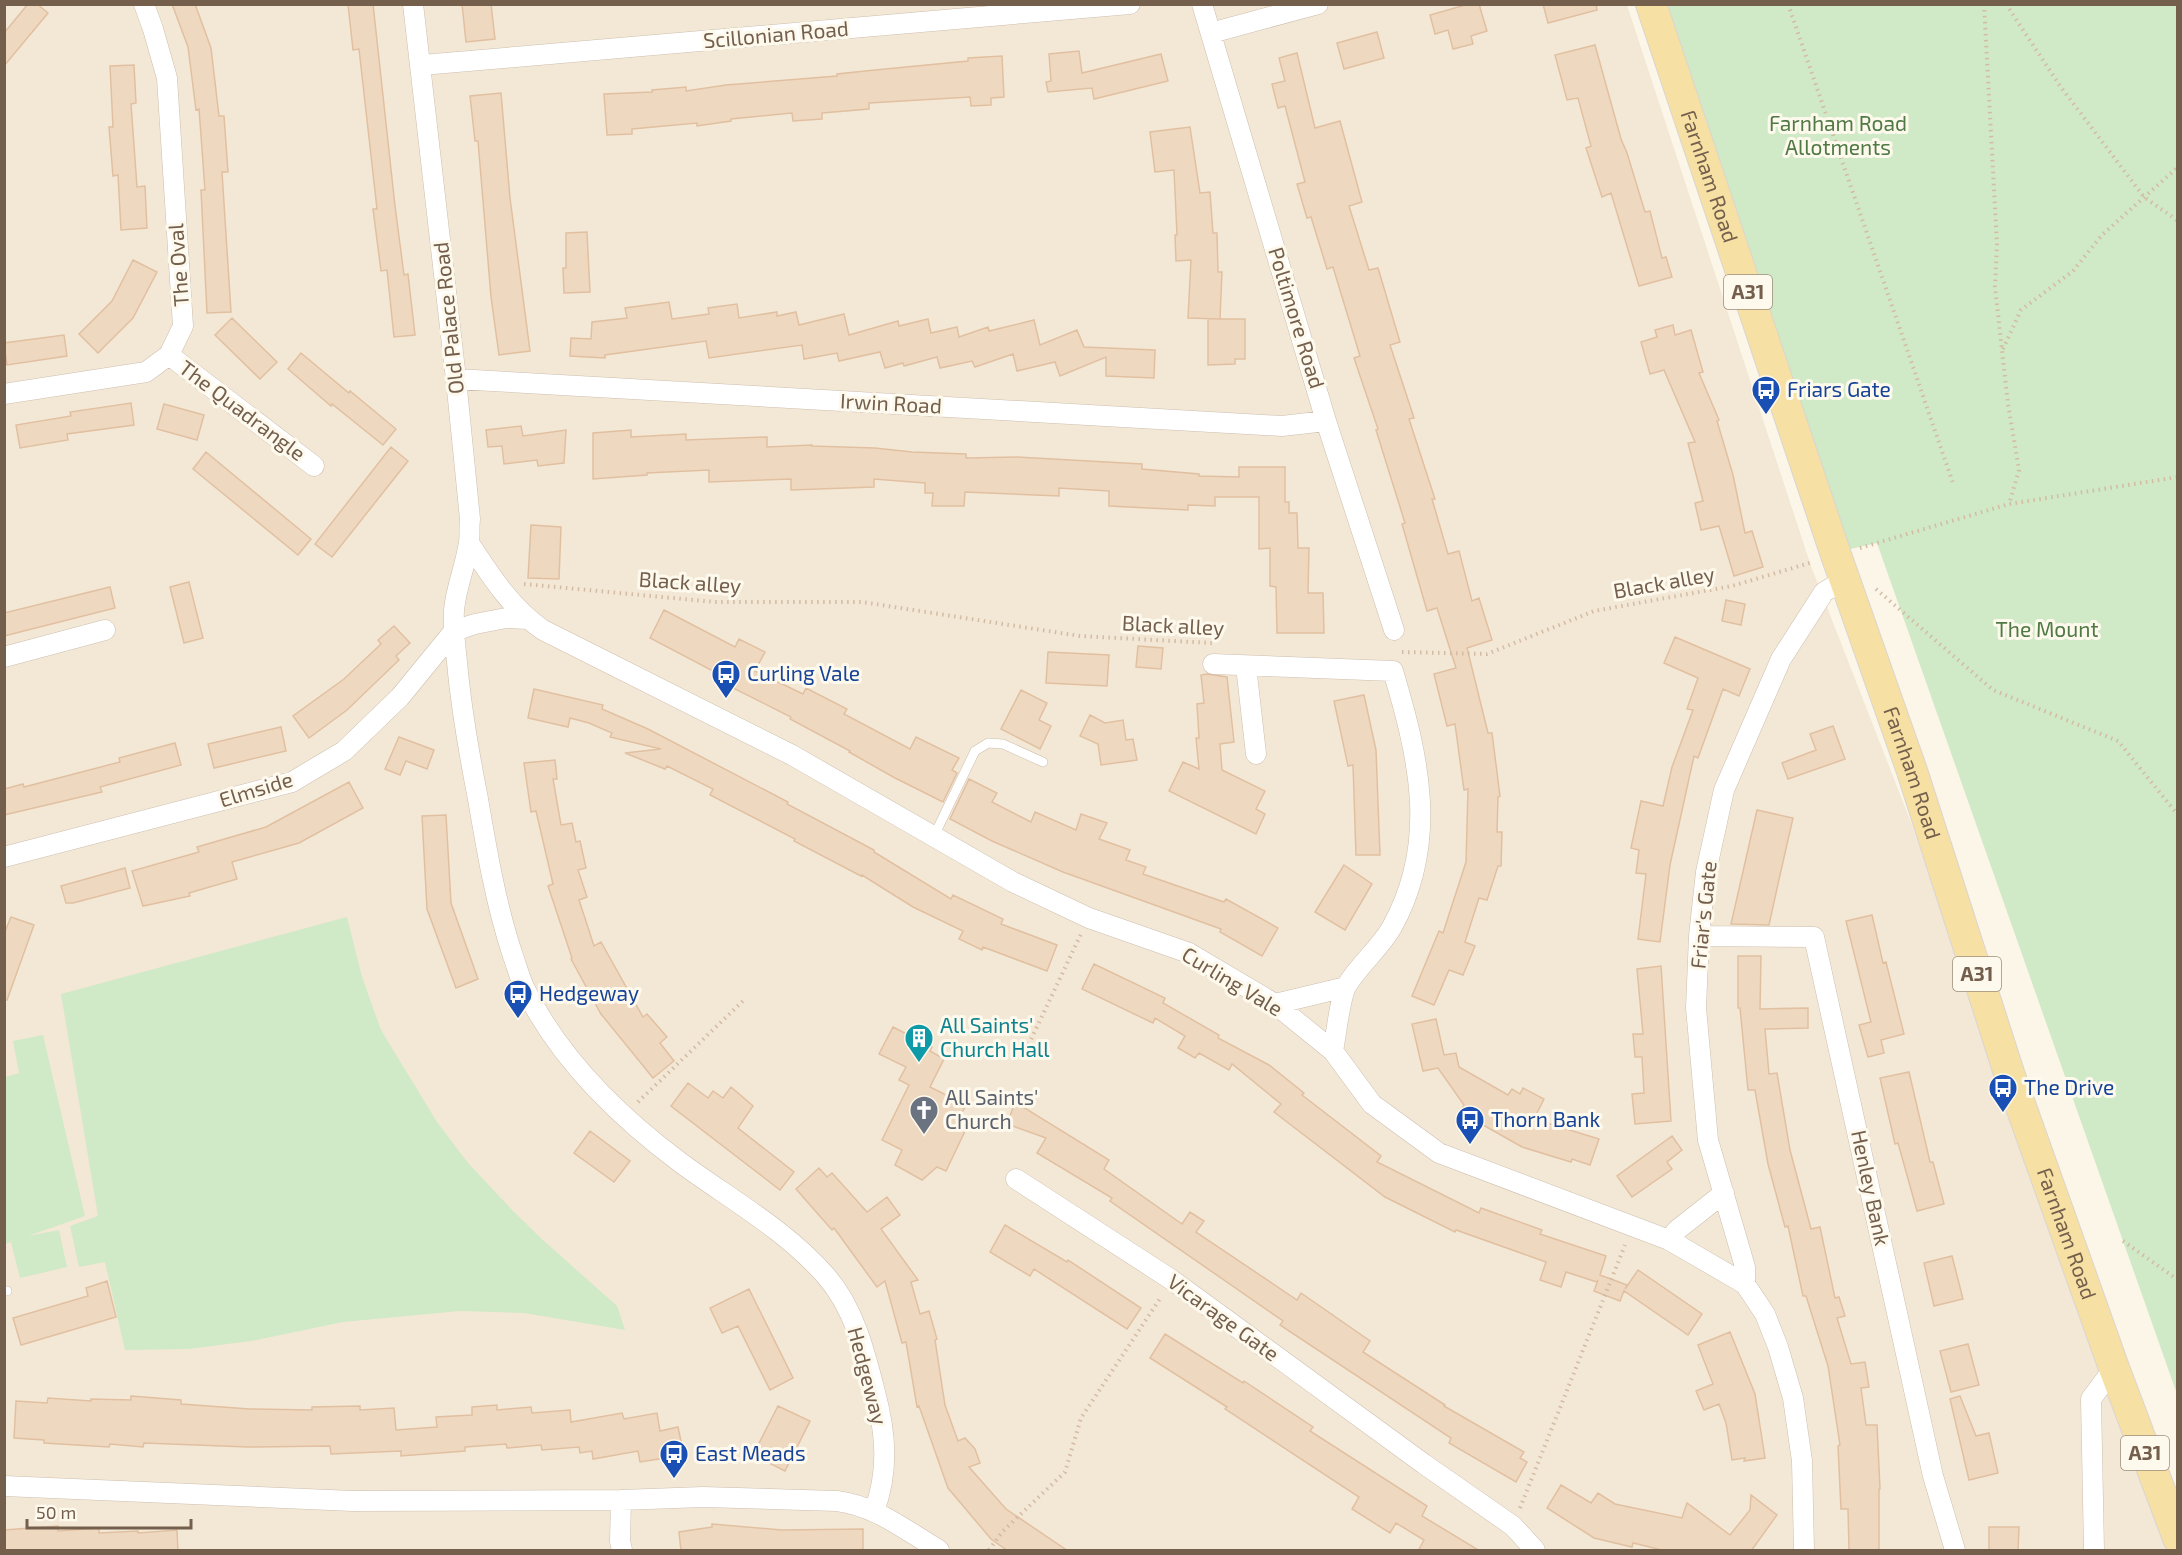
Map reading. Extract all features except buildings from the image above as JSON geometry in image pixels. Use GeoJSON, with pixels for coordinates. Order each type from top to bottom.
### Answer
{"type":"FeatureCollection","features":[{"type":"Feature","properties":{"kind":"main road","name":"Farnham Road"},"geometry":{"type":"LineString","coordinates":[[1652,4],[1851,573],[2009,1073],[2114,1368],[2178,1538]]}},
{"type":"Feature","properties":{"kind":"street","name":"The Oval"},"geometry":{"type":"LineString","coordinates":[[4,394],[146,372],[169,355],[183,326],[167,78],[144,4]]}},
{"type":"Feature","properties":{"kind":"street","name":"Old Palace Road"},"geometry":{"type":"LineString","coordinates":[[413,4],[422,65],[470,519],[469,543],[456,601],[454,631]]}},
{"type":"Feature","properties":{"kind":"street","name":"Scillonian Road"},"geometry":{"type":"LineString","coordinates":[[422,65],[1130,4]]}},
{"type":"Feature","properties":{"kind":"street","name":"Poltimore Road"},"geometry":{"type":"LineString","coordinates":[[1203,4],[1326,421],[1394,630]]}},
{"type":"Feature","properties":{"kind":"street"},"geometry":{"type":"LineString","coordinates":[[1211,33],[1318,4]]}},
{"type":"Feature","properties":{"kind":"street","name":"The Quadrangle"},"geometry":{"type":"LineString","coordinates":[[169,355],[314,466]]}},
{"type":"Feature","properties":{"kind":"street","name":"Irwin Road"},"geometry":{"type":"LineString","coordinates":[[456,379],[1282,426],[1326,421]]}},
{"type":"Feature","properties":{"kind":"street","name":"Curling Vale"},"geometry":{"type":"LineString","coordinates":[[469,543],[496,584],[527,619],[561,639],[792,755],[1013,882],[1089,918],[1189,953],[1275,1004],[1333,1051],[1372,1104],[1439,1154],[1669,1240],[1745,1284],[1765,1314],[1778,1347],[1793,1398],[1802,1461],[1804,1551]]}},
{"type":"Feature","properties":{"kind":"street","name":"Friar's Gate"},"geometry":{"type":"LineString","coordinates":[[1745,1284],[1745,1267],[1708,1140],[1696,1008],[1698,936],[1706,872],[1724,790],[1781,658],[1824,592],[1851,573]]}},
{"type":"Feature","properties":{"kind":"street"},"geometry":{"type":"LineString","coordinates":[[454,631],[506,618],[527,619]]}},
{"type":"Feature","properties":{"kind":"street"},"geometry":{"type":"LineString","coordinates":[[4,657],[105,630]]}},
{"type":"Feature","properties":{"kind":"street","name":"Elmside"},"geometry":{"type":"LineString","coordinates":[[4,857],[292,782],[344,752],[400,697],[454,631]]}},
{"type":"Feature","properties":{"kind":"street","name":"Hedgeway"},"geometry":{"type":"LineString","coordinates":[[454,631],[465,728],[493,882],[507,936],[524,987],[558,1046],[623,1117],[681,1163],[795,1245],[826,1276],[837,1291],[855,1323],[879,1406],[885,1470],[882,1492],[874,1511]]}},
{"type":"Feature","properties":{"kind":"street"},"geometry":{"type":"LineString","coordinates":[[1214,664],[1393,670],[1407,718],[1420,786],[1421,823],[1413,877],[1392,928],[1346,987],[1333,1051]]}},
{"type":"Feature","properties":{"kind":"street"},"geometry":{"type":"LineString","coordinates":[[1246,666],[1256,754]]}},
{"type":"Feature","properties":{"kind":"street","name":"Henley Bank"},"geometry":{"type":"LineString","coordinates":[[1698,936],[1814,937],[1933,1476],[1955,1551]]}},
{"type":"Feature","properties":{"kind":"street"},"geometry":{"type":"LineString","coordinates":[[1275,1004],[1346,987]]}},
{"type":"Feature","properties":{"kind":"street","name":"Vicarage Gate"},"geometry":{"type":"LineString","coordinates":[[1016,1179],[1172,1280],[1513,1526],[1535,1551]]}},
{"type":"Feature","properties":{"kind":"street"},"geometry":{"type":"LineString","coordinates":[[1669,1240],[1677,1230],[1724,1193]]}},
{"type":"Feature","properties":{"kind":"street"},"geometry":{"type":"LineString","coordinates":[[2094,1551],[2091,1399],[2114,1368]]}},
{"type":"Feature","properties":{"kind":"street"},"geometry":{"type":"LineString","coordinates":[[4,1486],[352,1501],[621,1500],[703,1497],[837,1501],[858,1504],[874,1511],[939,1551]]}},
{"type":"Feature","properties":{"kind":"street"},"geometry":{"type":"LineString","coordinates":[[621,1500],[620,1542],[622,1551]]}},
{"type":"Feature","properties":{"kind":"lane"},"geometry":{"type":"LineString","coordinates":[[934,836],[975,751],[988,743],[1003,744],[1043,762]]}},
{"type":"Feature","properties":{"kind":"path"},"geometry":{"type":"LineString","coordinates":[[1788,4],[1954,486]]}},
{"type":"Feature","properties":{"kind":"path"},"geometry":{"type":"LineString","coordinates":[[1984,4],[1997,244],[1995,287],[2008,404],[2019,470],[2009,504]]}},
{"type":"Feature","properties":{"kind":"path"},"geometry":{"type":"LineString","coordinates":[[2006,4],[2060,86],[2144,197],[2178,221]]}},
{"type":"Feature","properties":{"kind":"path"},"geometry":{"type":"LineString","coordinates":[[2003,350],[2021,310],[2073,271],[2102,235],[2178,167]]}},
{"type":"Feature","properties":{"kind":"path","name":"Black alley"},"geometry":{"type":"LineString","coordinates":[[1398,652],[1487,654],[1594,611],[1732,586],[1851,573],[2009,504],[2178,477]]}},
{"type":"Feature","properties":{"kind":"path"},"geometry":{"type":"LineString","coordinates":[[1851,573],[1993,690],[2118,741],[2178,815]]}},
{"type":"Feature","properties":{"kind":"path","name":"Black alley"},"geometry":{"type":"LineString","coordinates":[[496,584],[524,584],[715,602],[862,602],[1080,636],[1220,643]]}},
{"type":"Feature","properties":{"kind":"path"},"geometry":{"type":"LineString","coordinates":[[1026,1050],[1089,918]]}},
{"type":"Feature","properties":{"kind":"path"},"geometry":{"type":"LineString","coordinates":[[623,1117],[745,999]]}},
{"type":"Feature","properties":{"kind":"path"},"geometry":{"type":"LineString","coordinates":[[1513,1526],[1632,1227]]}},
{"type":"Feature","properties":{"kind":"path"},"geometry":{"type":"LineString","coordinates":[[2123,1241],[2178,1280]]}},
{"type":"Feature","properties":{"kind":"path"},"geometry":{"type":"LineString","coordinates":[[989,1551],[1003,1531],[1065,1472],[1081,1418],[1172,1280]]}},
{"type":"Feature","properties":{"kind":"shaded area"},"geometry":{"type":"Polygon","coordinates":[[[5,5],[1627,5],[1811,566],[1912,825],[2063,1254],[2173,1550],[5,1550],[5,5]]]}},
{"type":"Feature","properties":{"kind":"green space","name":"The Mount"},"geometry":{"type":"Polygon","coordinates":[[[1660,5],[2177,5],[2177,1394],[1877,543],[1842,551],[1660,5]]]}},
{"type":"Feature","properties":{"kind":"green space"},"geometry":{"type":"Polygon","coordinates":[[[347,917],[362,977],[381,1030],[437,1122],[468,1163],[512,1210],[617,1306],[625,1330],[524,1313],[460,1311],[343,1322],[251,1341],[189,1349],[125,1350],[105,1262],[79,1267],[70,1226],[98,1216],[61,994],[347,917]]]}},
{"type":"Feature","properties":{"kind":"green space"},"geometry":{"type":"Polygon","coordinates":[[[43,1035],[85,1216],[28,1236],[59,1230],[67,1267],[20,1278],[11,1242],[5,1244],[5,1077],[19,1073],[13,1041],[43,1035]]]}},
{"type":"Feature","properties":{"kind":"place","name":"Friars Gate"},"geometry":{"type":"Point","coordinates":[1766,416]}},
{"type":"Feature","properties":{"kind":"place","name":"Curling Vale"},"geometry":{"type":"Point","coordinates":[726,700]}},
{"type":"Feature","properties":{"kind":"place","name":"Hedgeway"},"geometry":{"type":"Point","coordinates":[518,1020]}},
{"type":"Feature","properties":{"kind":"place","name":"All Saints' Church Hall"},"geometry":{"type":"Point","coordinates":[919,1064]}},
{"type":"Feature","properties":{"kind":"place","name":"The Drive"},"geometry":{"type":"Point","coordinates":[2003,1114]}},
{"type":"Feature","properties":{"kind":"place","name":"All Saints' Church"},"geometry":{"type":"Point","coordinates":[924,1136]}},
{"type":"Feature","properties":{"kind":"place","name":"Thorn Bank"},"geometry":{"type":"Point","coordinates":[1470,1146]}},
{"type":"Feature","properties":{"kind":"place","name":"East Meads"},"geometry":{"type":"Point","coordinates":[674,1480]}},
{"type":"Feature","properties":{"kind":"park label","name":"Farnham Road Allotments"},"geometry":{"type":"Point","coordinates":[1838,136]}}]}
